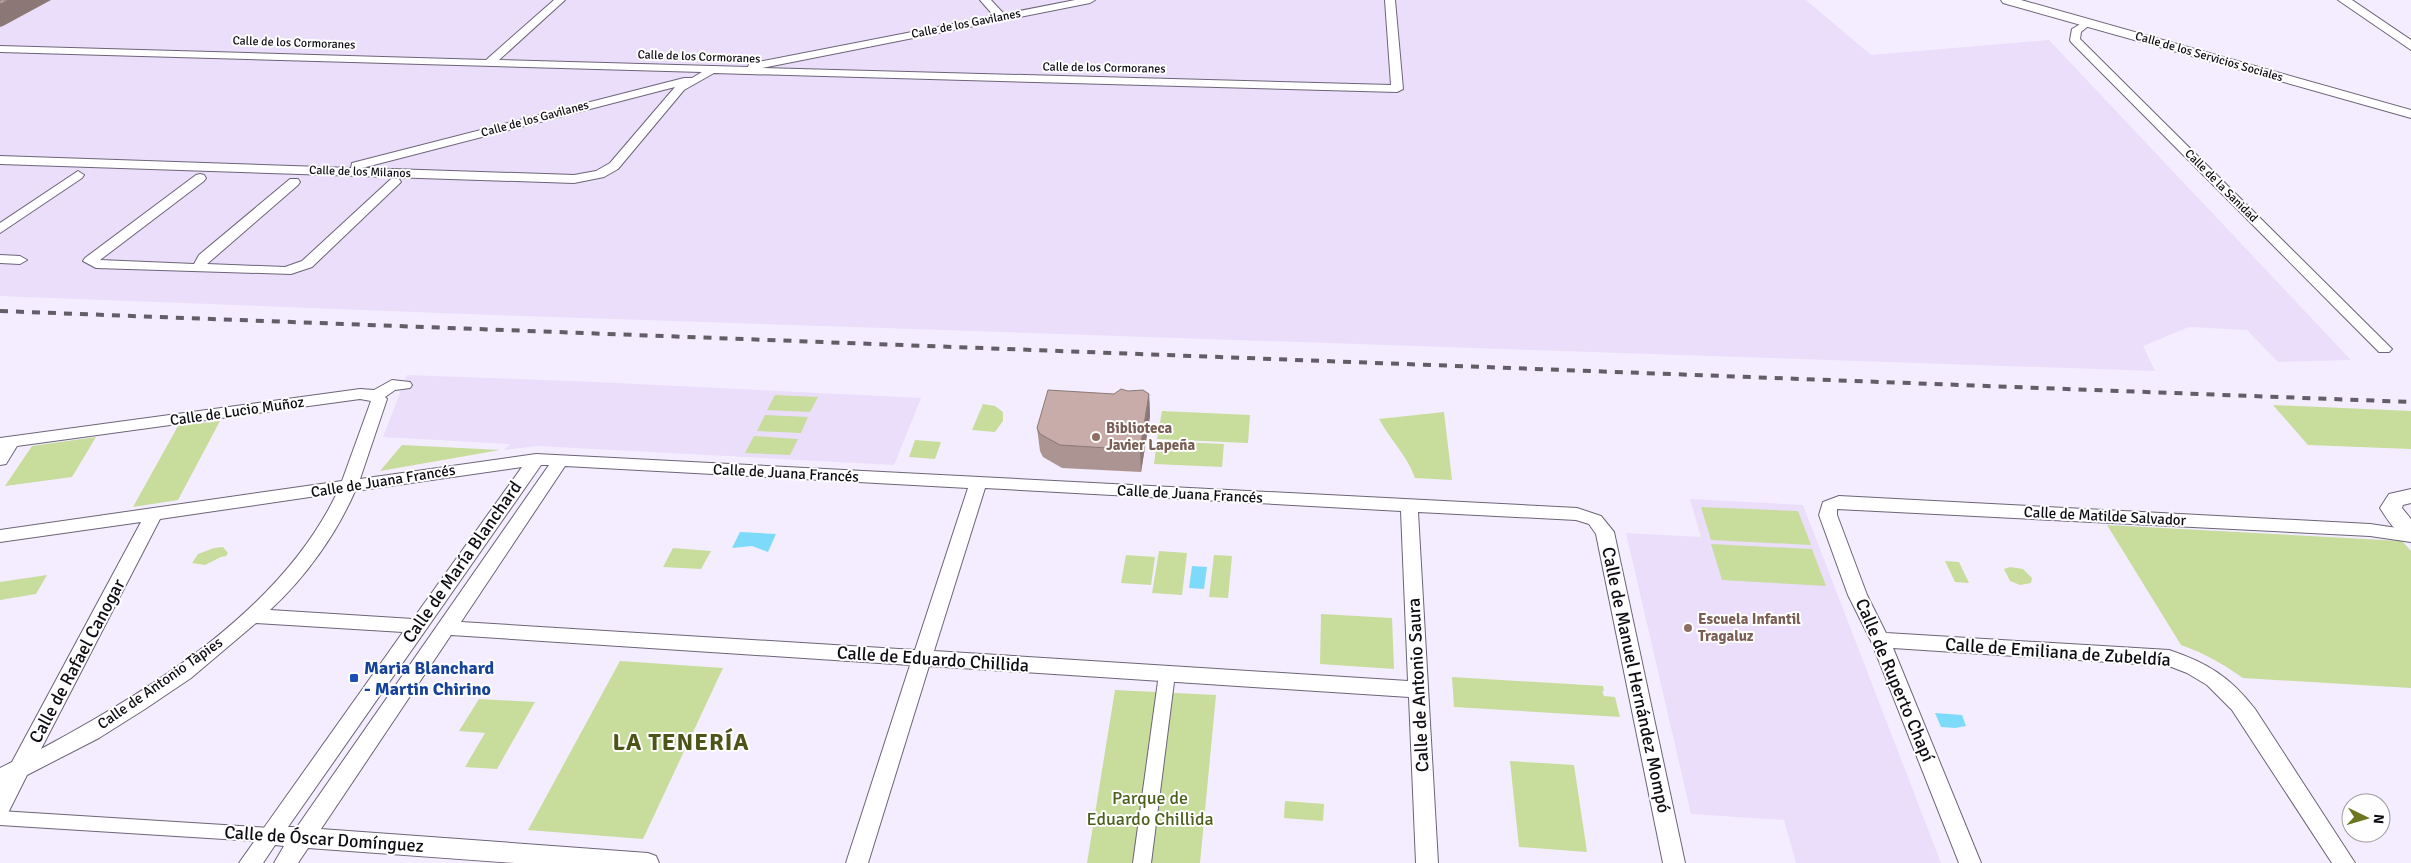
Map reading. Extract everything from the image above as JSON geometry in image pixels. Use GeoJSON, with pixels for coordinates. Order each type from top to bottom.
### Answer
{"type":"FeatureCollection","features":[{"type":"Feature","properties":{"kind":"street"},"geometry":{"type":"LineString","coordinates":[[489,63],[560,0]]}},
{"type":"Feature","properties":{"kind":"street"},"geometry":{"type":"LineString","coordinates":[[985,0],[1001,17]]}},
{"type":"Feature","properties":{"kind":"street","name":"Calle de los Gavilanes"},"geometry":{"type":"LineString","coordinates":[[339,171],[606,100],[679,85],[703,74],[1090,0]]}},
{"type":"Feature","properties":{"kind":"street","name":"Calle de los Cormoranes"},"geometry":{"type":"LineString","coordinates":[[0,49],[865,76],[1397,89],[1390,0]]}},
{"type":"Feature","properties":{"kind":"street","name":"Calle de los Servicios Sociales"},"geometry":{"type":"LineString","coordinates":[[2008,0],[2411,114]]}},
{"type":"Feature","properties":{"kind":"street","name":"Calle de los Servicios Sociales"},"geometry":{"type":"LineString","coordinates":[[2036,0],[2411,105]]}},
{"type":"Feature","properties":{"kind":"street"},"geometry":{"type":"LineString","coordinates":[[2344,0],[2411,46]]}},
{"type":"Feature","properties":{"kind":"street"},"geometry":{"type":"LineString","coordinates":[[2356,0],[2411,38]]}},
{"type":"Feature","properties":{"kind":"street","name":"Calle de la Sanidad"},"geometry":{"type":"LineString","coordinates":[[2087,22],[2076,30],[2075,40],[2384,349]]}},
{"type":"Feature","properties":{"kind":"street","name":"Calle de los Gavilanes"},"geometry":{"type":"LineString","coordinates":[[842,47],[822,56],[820,62],[824,67],[865,76]]}},
{"type":"Feature","properties":{"kind":"street","name":"Calle de los Gavilanes"},"geometry":{"type":"LineString","coordinates":[[648,69],[670,74],[679,85]]}},
{"type":"Feature","properties":{"kind":"street","name":"Calle de los Gavilanes"},"geometry":{"type":"LineString","coordinates":[[692,80],[754,72]]}},
{"type":"Feature","properties":{"kind":"street","name":"Calle de los Milanos"},"geometry":{"type":"LineString","coordinates":[[0,160],[574,179],[606,173],[614,166],[654,119],[679,85]]}},
{"type":"Feature","properties":{"kind":"street","name":"Calle de los Gavilanes"},"geometry":{"type":"LineString","coordinates":[[606,100],[626,98],[650,102],[653,105],[654,119]]}},
{"type":"Feature","properties":{"kind":"street","name":"Calle de los Gavilanes"},"geometry":{"type":"LineString","coordinates":[[439,174],[419,170],[415,165],[430,150],[464,138]]}},
{"type":"Feature","properties":{"kind":"street"},"geometry":{"type":"LineString","coordinates":[[0,229],[78,175]]}},
{"type":"Feature","properties":{"kind":"street"},"geometry":{"type":"LineString","coordinates":[[200,178],[90,261],[96,264],[198,268],[286,271],[296,269],[306,264],[395,182]]}},
{"type":"Feature","properties":{"kind":"street"},"geometry":{"type":"LineString","coordinates":[[198,268],[204,258],[294,182]]}},
{"type":"Feature","properties":{"kind":"street"},"geometry":{"type":"LineString","coordinates":[[0,260],[20,260]]}},
{"type":"Feature","properties":{"kind":"street"},"geometry":{"type":"LineString","coordinates":[[347,486],[379,398],[377,395],[392,386],[404,385]]}},
{"type":"Feature","properties":{"kind":"street","name":"Calle de Lucio Muñoz"},"geometry":{"type":"LineString","coordinates":[[6,442],[360,394],[377,395]]}},
{"type":"Feature","properties":{"kind":"street"},"geometry":{"type":"LineString","coordinates":[[0,460],[6,442]]}},
{"type":"Feature","properties":{"kind":"street","name":"Calle de Juana Francés"},"geometry":{"type":"LineString","coordinates":[[0,536],[536,459],[1577,514]]}},
{"type":"Feature","properties":{"kind":"street","name":"Calle de María Blanchard"},"geometry":{"type":"LineString","coordinates":[[250,863],[536,459]]}},
{"type":"Feature","properties":{"kind":"street","name":"Calle de María Blanchard"},"geometry":{"type":"LineString","coordinates":[[285,863],[448,628],[561,460]]}},
{"type":"Feature","properties":{"kind":"street"},"geometry":{"type":"LineString","coordinates":[[857,863],[978,482]]}},
{"type":"Feature","properties":{"kind":"street","name":"Calle de Antonio Tàpies"},"geometry":{"type":"LineString","coordinates":[[0,778],[82,736],[146,697],[199,660],[251,616],[307,557],[331,521],[347,486]]}},
{"type":"Feature","properties":{"kind":"street"},"geometry":{"type":"LineString","coordinates":[[2411,496],[2396,499],[2392,503],[2394,514],[2411,530]]}},
{"type":"Feature","properties":{"kind":"street","name":"Calle de Matilde Salvador"},"geometry":{"type":"LineString","coordinates":[[1840,502],[2370,530],[2411,536]]}},
{"type":"Feature","properties":{"kind":"street","name":"Calle de Ruperto Chapí"},"geometry":{"type":"LineString","coordinates":[[1840,502],[1829,506],[1828,515],[1872,628],[1880,640],[1970,863]]}},
{"type":"Feature","properties":{"kind":"street","name":"Calle de Antonio Saura"},"geometry":{"type":"LineString","coordinates":[[1409,506],[1427,863]]}},
{"type":"Feature","properties":{"kind":"street","name":"Calle de Rafael Canogar"},"geometry":{"type":"LineString","coordinates":[[0,806],[154,514]]}},
{"type":"Feature","properties":{"kind":"street","name":"Calle de Manuel Hernández Mompó"},"geometry":{"type":"LineString","coordinates":[[1577,514],[1595,520],[1605,532],[1674,863]]}},
{"type":"Feature","properties":{"kind":"street","name":"Calle de Matilde Salvador"},"geometry":{"type":"LineString","coordinates":[[2370,530],[2387,526],[2392,522],[2394,514]]}},
{"type":"Feature","properties":{"kind":"street"},"geometry":{"type":"LineString","coordinates":[[251,616],[416,626]]}},
{"type":"Feature","properties":{"kind":"street","name":"Calle de Eduardo Chillida"},"geometry":{"type":"LineString","coordinates":[[448,628],[1418,690]]}},
{"type":"Feature","properties":{"kind":"street","name":"Calle de Emiliana de Zubeldía"},"geometry":{"type":"LineString","coordinates":[[1880,640],[2170,658],[2198,669],[2215,678],[2231,692],[2248,714],[2344,863]]}},
{"type":"Feature","properties":{"kind":"street"},"geometry":{"type":"LineString","coordinates":[[1142,863],[1167,674]]}},
{"type":"Feature","properties":{"kind":"street","name":"Calle de Óscar Domínguez"},"geometry":{"type":"LineString","coordinates":[[0,818],[270,835],[648,863]]}},
{"type":"Feature","properties":{"kind":"shaded area"},"geometry":{"type":"Polygon","coordinates":[[[3,0],[1806,0],[1871,55],[2049,40],[2351,360],[2278,362],[2247,330],[2189,327],[2143,346],[2155,371],[467,314],[0,296],[0,3],[3,0]]]}},
{"type":"Feature","properties":{"kind":"shaded area"},"geometry":{"type":"Polygon","coordinates":[[[407,375],[921,398],[894,465],[538,446],[504,450],[510,444],[383,437],[407,375]]]}},
{"type":"Feature","properties":{"kind":"shaded area"},"geometry":{"type":"Polygon","coordinates":[[[1690,499],[1803,505],[1941,863],[1796,863],[1784,820],[1691,814],[1626,533],[1701,537],[1690,499]]]}},
{"type":"Feature","properties":{"kind":"green space"},"geometry":{"type":"Polygon","coordinates":[[[775,395],[818,397],[810,412],[767,410],[775,395]]]}},
{"type":"Feature","properties":{"kind":"green space"},"geometry":{"type":"Polygon","coordinates":[[[983,404],[995,406],[1003,412],[1003,421],[995,432],[972,430],[983,404]]]}},
{"type":"Feature","properties":{"kind":"green space"},"geometry":{"type":"Polygon","coordinates":[[[2273,405],[2411,411],[2411,449],[2308,445],[2273,405]]]}},
{"type":"Feature","properties":{"kind":"green space"},"geometry":{"type":"Polygon","coordinates":[[[1162,411],[1250,415],[1248,443],[1157,439],[1162,411]]]}},
{"type":"Feature","properties":{"kind":"green space"},"geometry":{"type":"Polygon","coordinates":[[[1444,412],[1452,480],[1415,478],[1408,462],[1379,419],[1444,412]]]}},
{"type":"Feature","properties":{"kind":"green space"},"geometry":{"type":"Polygon","coordinates":[[[765,415],[808,417],[801,433],[757,431],[765,415]]]}},
{"type":"Feature","properties":{"kind":"green space"},"geometry":{"type":"Polygon","coordinates":[[[220,421],[178,500],[133,507],[178,426],[220,421]]]}},
{"type":"Feature","properties":{"kind":"green space"},"geometry":{"type":"Polygon","coordinates":[[[754,436],[798,439],[790,455],[745,453],[754,436]]]}},
{"type":"Feature","properties":{"kind":"green space"},"geometry":{"type":"Polygon","coordinates":[[[96,437],[72,477],[5,486],[32,446],[96,437]]]}},
{"type":"Feature","properties":{"kind":"green space"},"geometry":{"type":"Polygon","coordinates":[[[915,440],[941,442],[935,459],[909,457],[915,440]]]}},
{"type":"Feature","properties":{"kind":"green space"},"geometry":{"type":"Polygon","coordinates":[[[1157,441],[1224,444],[1222,467],[1154,464],[1157,441]]]}},
{"type":"Feature","properties":{"kind":"green space"},"geometry":{"type":"Polygon","coordinates":[[[402,445],[500,450],[380,471],[402,445]]]}},
{"type":"Feature","properties":{"kind":"green space"},"geometry":{"type":"Polygon","coordinates":[[[1701,507],[1798,511],[1811,545],[1711,540],[1701,507]]]}},
{"type":"Feature","properties":{"kind":"green space"},"geometry":{"type":"Polygon","coordinates":[[[2107,525],[2402,541],[2411,551],[2411,688],[2243,678],[2213,659],[2181,645],[2107,525]]]}},
{"type":"Feature","properties":{"kind":"green space"},"geometry":{"type":"Polygon","coordinates":[[[1711,544],[1812,549],[1826,586],[1722,580],[1711,544]]]}},
{"type":"Feature","properties":{"kind":"green space"},"geometry":{"type":"Polygon","coordinates":[[[223,547],[228,553],[226,556],[205,565],[192,563],[198,554],[223,547]]]}},
{"type":"Feature","properties":{"kind":"green space"},"geometry":{"type":"Polygon","coordinates":[[[673,548],[711,551],[701,569],[663,567],[673,548]]]}},
{"type":"Feature","properties":{"kind":"green space"},"geometry":{"type":"Polygon","coordinates":[[[1159,551],[1187,553],[1182,595],[1152,593],[1159,551]]]}},
{"type":"Feature","properties":{"kind":"green space"},"geometry":{"type":"Polygon","coordinates":[[[1126,555],[1155,557],[1151,585],[1121,583],[1126,555]]]}},
{"type":"Feature","properties":{"kind":"green space"},"geometry":{"type":"Polygon","coordinates":[[[1214,555],[1232,556],[1228,598],[1209,597],[1214,555]]]}},
{"type":"Feature","properties":{"kind":"green space"},"geometry":{"type":"Polygon","coordinates":[[[1945,561],[1959,562],[1969,583],[1955,582],[1945,561]]]}},
{"type":"Feature","properties":{"kind":"green space"},"geometry":{"type":"Polygon","coordinates":[[[2010,567],[2023,569],[2032,578],[2031,583],[2020,585],[2010,581],[2004,569],[2010,567]]]}},
{"type":"Feature","properties":{"kind":"green space"},"geometry":{"type":"Polygon","coordinates":[[[47,575],[36,594],[0,600],[0,582],[47,575]]]}},
{"type":"Feature","properties":{"kind":"green space"},"geometry":{"type":"Polygon","coordinates":[[[1321,614],[1392,618],[1394,669],[1320,664],[1321,614]]]}},
{"type":"Feature","properties":{"kind":"green space"},"geometry":{"type":"Polygon","coordinates":[[[620,661],[723,668],[643,839],[528,830],[620,661]]]}},
{"type":"Feature","properties":{"kind":"green space"},"geometry":{"type":"Polygon","coordinates":[[[1452,677],[1603,686],[1604,696],[1615,697],[1620,717],[1454,707],[1452,677]]]}},
{"type":"Feature","properties":{"kind":"green space","name":"Parque de Eduardo Chillida"},"geometry":{"type":"Polygon","coordinates":[[[1115,690],[1216,695],[1200,863],[1087,863],[1115,690]]]}},
{"type":"Feature","properties":{"kind":"green space"},"geometry":{"type":"Polygon","coordinates":[[[479,699],[535,702],[497,769],[465,767],[485,733],[459,731],[479,699]]]}},
{"type":"Feature","properties":{"kind":"green space"},"geometry":{"type":"Polygon","coordinates":[[[1510,761],[1574,765],[1587,852],[1519,847],[1510,761]]]}},
{"type":"Feature","properties":{"kind":"green space"},"geometry":{"type":"Polygon","coordinates":[[[1285,801],[1324,804],[1323,821],[1284,818],[1285,801]]]}},
{"type":"Feature","properties":{"kind":"water"},"geometry":{"type":"Polygon","coordinates":[[[740,532],[776,534],[768,552],[752,546],[732,548],[740,532]]]}},
{"type":"Feature","properties":{"kind":"water"},"geometry":{"type":"Polygon","coordinates":[[[1192,566],[1207,567],[1204,589],[1189,588],[1192,566]]]}},
{"type":"Feature","properties":{"kind":"water"},"geometry":{"type":"Polygon","coordinates":[[[1935,713],[1962,715],[1966,726],[1955,728],[1941,727],[1935,713]]]}},
{"type":"Feature","properties":{"kind":"building"},"geometry":{"type":"Polygon","coordinates":[[[0,0],[8,0],[0,4],[0,0]]]}},
{"type":"Feature","properties":{"kind":"building"},"geometry":{"type":"Polygon","coordinates":[[[1121,389],[1128,391],[1143,390],[1149,394],[1140,450],[1060,445],[1040,434],[1037,428],[1048,390],[1114,394],[1121,389]]]}},
{"type":"Feature","properties":{"kind":"railway"},"geometry":{"type":"LineString","coordinates":[[0,311],[2411,402]]}},
{"type":"Feature","properties":{"kind":"place","name":"Biblioteca Javier Lapeña"},"geometry":{"type":"Point","coordinates":[1096,437]}},
{"type":"Feature","properties":{"kind":"place","name":"Escuela Infantil Tragaluz"},"geometry":{"type":"Point","coordinates":[1688,628]}},
{"type":"Feature","properties":{"kind":"place","name":"Maria Blanchard - Martin Chirino"},"geometry":{"type":"Point","coordinates":[354,678]}},
{"type":"Feature","properties":{"kind":"district","name":"LA TENERÍA"},"geometry":{"type":"Point","coordinates":[681,742]}}]}
